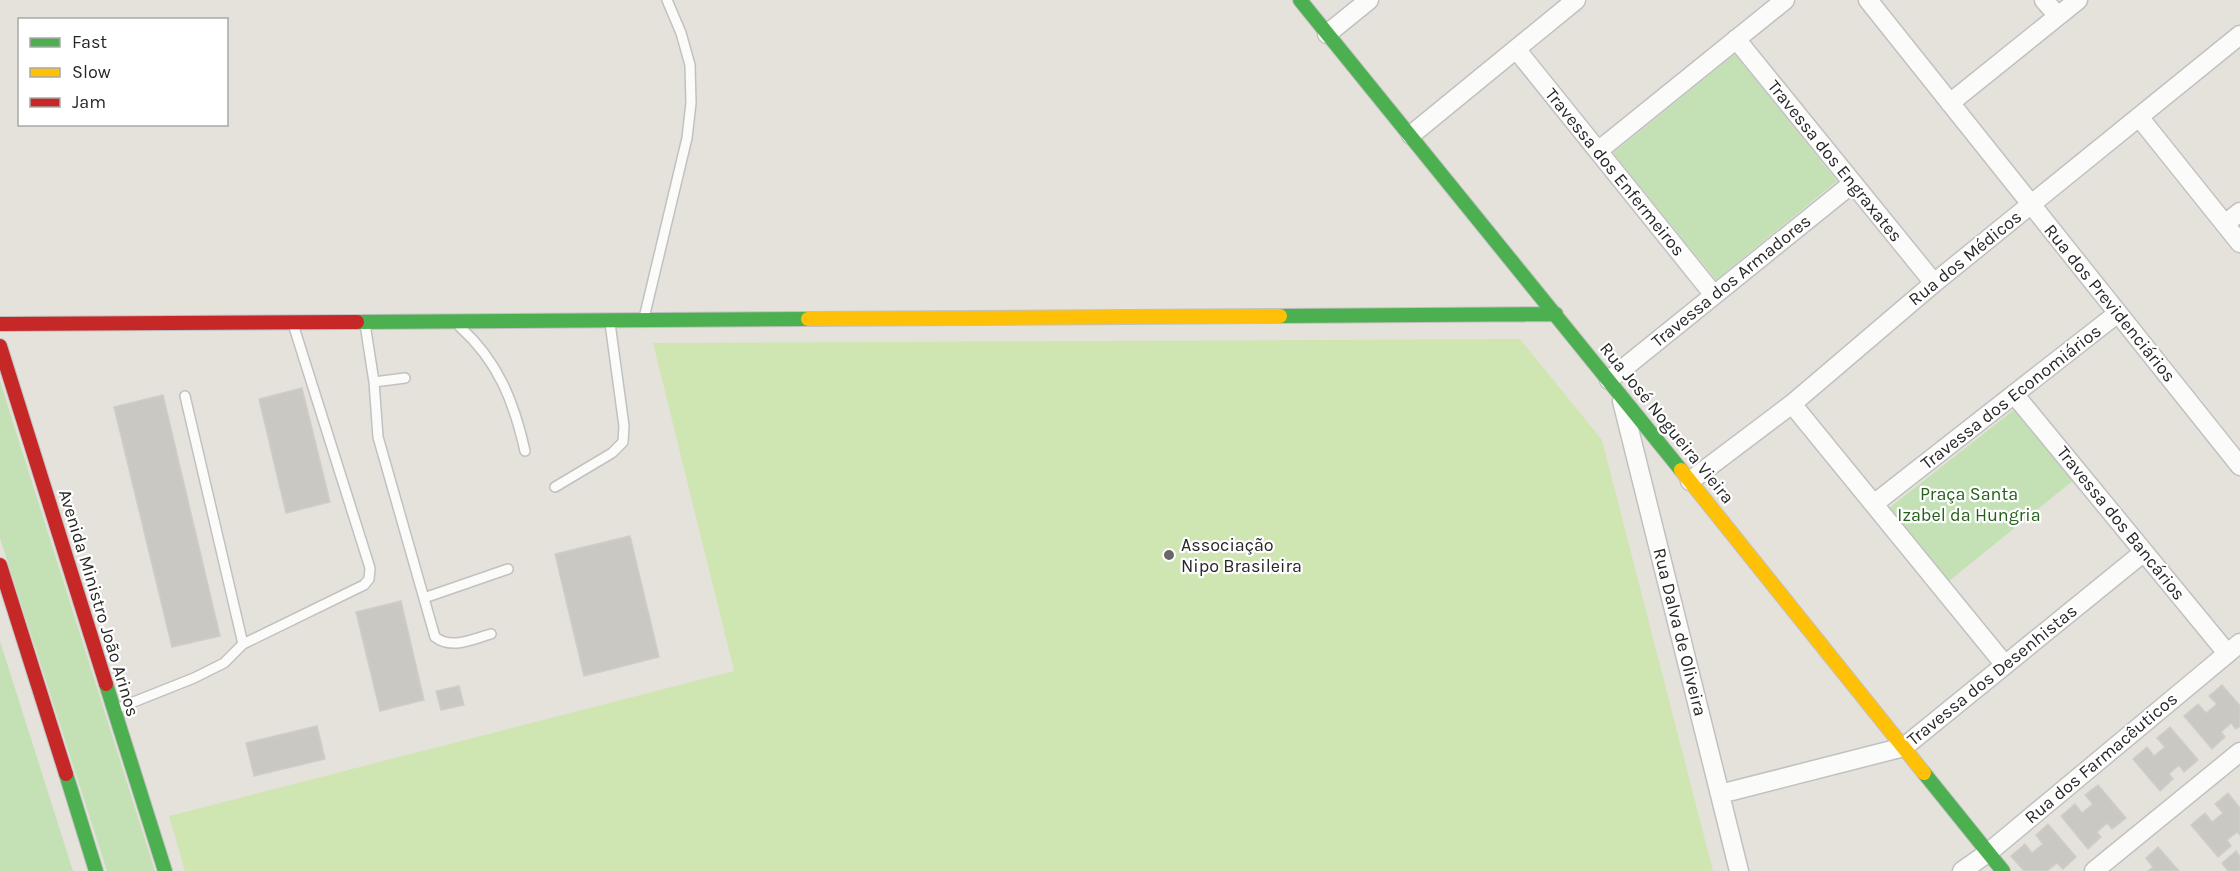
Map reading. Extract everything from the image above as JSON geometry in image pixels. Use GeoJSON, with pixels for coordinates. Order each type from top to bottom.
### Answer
{"type":"FeatureCollection","features":[{"type":"Feature","properties":{"kind":"street","name":"Rua José Nogueira Vieira"},"geometry":{"type":"LineString","coordinates":[[1300,0],[1556,314],[2003,871]]}},
{"type":"Feature","properties":{"kind":"street"},"geometry":{"type":"LineString","coordinates":[[1328,34],[1369,0]]}},
{"type":"Feature","properties":{"kind":"street"},"geometry":{"type":"LineString","coordinates":[[1410,135],[1576,0]]}},
{"type":"Feature","properties":{"kind":"street"},"geometry":{"type":"LineString","coordinates":[[1598,151],[1785,0]]}},
{"type":"Feature","properties":{"kind":"street","name":"Rua dos Previdenciários"},"geometry":{"type":"LineString","coordinates":[[1868,0],[2240,466]]}},
{"type":"Feature","properties":{"kind":"street"},"geometry":{"type":"LineString","coordinates":[[2044,0],[2058,16]]}},
{"type":"Feature","properties":{"kind":"street"},"geometry":{"type":"LineString","coordinates":[[1950,103],[2078,0]]}},
{"type":"Feature","properties":{"kind":"street","name":"Rua dos Médicos"},"geometry":{"type":"LineString","coordinates":[[1690,481],[1792,404],[1934,283],[2240,35]]}},
{"type":"Feature","properties":{"kind":"street","name":"Travessa dos Engraxates"},"geometry":{"type":"LineString","coordinates":[[1736,39],[1934,283]]}},
{"type":"Feature","properties":{"kind":"street","name":"Travessa dos Enfermeiros"},"geometry":{"type":"LineString","coordinates":[[1516,49],[1714,295]]}},
{"type":"Feature","properties":{"kind":"street"},"geometry":{"type":"LineString","coordinates":[[2139,117],[2240,243]]}},
{"type":"Feature","properties":{"kind":"street","name":"Travessa dos Armadores"},"geometry":{"type":"LineString","coordinates":[[1614,387],[1714,295],[1853,183]]}},
{"type":"Feature","properties":{"kind":"street"},"geometry":{"type":"LineString","coordinates":[[2225,224],[2240,212]]}},
{"type":"Feature","properties":{"kind":"street","name":"Travessa dos Economiários"},"geometry":{"type":"LineString","coordinates":[[1875,503],[2118,313]]}},
{"type":"Feature","properties":{"kind":"street"},"geometry":{"type":"LineString","coordinates":[[0,324],[1556,314]]}},
{"type":"Feature","properties":{"kind":"street","name":"Avenida Ministro João Arinos"},"geometry":{"type":"LineString","coordinates":[[0,346],[165,871]]}},
{"type":"Feature","properties":{"kind":"street","name":"Rua Dalva de Oliveira"},"geometry":{"type":"LineString","coordinates":[[1614,387],[1739,871]]}},
{"type":"Feature","properties":{"kind":"street","name":"Travessa dos Bancários"},"geometry":{"type":"LineString","coordinates":[[2014,394],[2144,552],[2233,648]]}},
{"type":"Feature","properties":{"kind":"street"},"geometry":{"type":"LineString","coordinates":[[1792,404],[2005,665]]}},
{"type":"Feature","properties":{"kind":"street","name":"Travessa dos Desenhistas"},"geometry":{"type":"LineString","coordinates":[[1720,794],[1904,747],[2144,552]]}},
{"type":"Feature","properties":{"kind":"street"},"geometry":{"type":"LineString","coordinates":[[0,565],[96,871]]}},
{"type":"Feature","properties":{"kind":"street","name":"Rua dos Farmacêuticos"},"geometry":{"type":"LineString","coordinates":[[1962,871],[1989,852],[2233,648]]}},
{"type":"Feature","properties":{"kind":"street"},"geometry":{"type":"LineString","coordinates":[[2094,871],[2240,752]]}},
{"type":"Feature","properties":{"kind":"street"},"geometry":{"type":"LineString","coordinates":[[1989,852],[1993,871]]}},
{"type":"Feature","properties":{"kind":"lane"},"geometry":{"type":"LineString","coordinates":[[643,320],[687,138],[691,103],[690,65],[681,33],[667,0]]}},
{"type":"Feature","properties":{"kind":"lane"},"geometry":{"type":"LineString","coordinates":[[555,487],[612,453],[622,442],[624,426],[610,320]]}},
{"type":"Feature","properties":{"kind":"lane"},"geometry":{"type":"LineString","coordinates":[[454,321],[478,344],[496,370],[518,419],[525,451]]}},
{"type":"Feature","properties":{"kind":"lane"},"geometry":{"type":"LineString","coordinates":[[114,710],[194,678],[224,663],[243,644],[363,585],[369,579],[369,568],[292,322]]}},
{"type":"Feature","properties":{"kind":"lane"},"geometry":{"type":"LineString","coordinates":[[365,322],[374,382],[378,437],[435,637],[451,645],[491,634]]}},
{"type":"Feature","properties":{"kind":"lane"},"geometry":{"type":"LineString","coordinates":[[374,382],[405,378]]}},
{"type":"Feature","properties":{"kind":"lane"},"geometry":{"type":"LineString","coordinates":[[185,396],[243,644]]}},
{"type":"Feature","properties":{"kind":"lane"},"geometry":{"type":"LineString","coordinates":[[424,598],[508,569]]}},
{"type":"Feature","properties":{"kind":"green space"},"geometry":{"type":"Polygon","coordinates":[[[1735,54],[1837,181],[1716,280],[1613,153],[1735,54]]]}},
{"type":"Feature","properties":{"kind":"green space","name":"Associação Nipo Brasileira"},"geometry":{"type":"Polygon","coordinates":[[[1520,339],[1602,440],[1713,871],[185,871],[169,816],[734,671],[653,343],[1520,339]]]}},
{"type":"Feature","properties":{"kind":"green space"},"geometry":{"type":"Polygon","coordinates":[[[0,381],[155,871],[107,871],[0,538],[0,381]]]}},
{"type":"Feature","properties":{"kind":"green space","name":"Praça Santa Izabel da Hungria"},"geometry":{"type":"Polygon","coordinates":[[[2015,409],[2074,480],[1949,581],[1889,508],[2015,409]]]}},
{"type":"Feature","properties":{"kind":"green space"},"geometry":{"type":"Polygon","coordinates":[[[0,641],[73,871],[0,871],[0,641]]]}},
{"type":"Feature","properties":{"kind":"building"},"geometry":{"type":"Polygon","coordinates":[[[302,388],[330,502],[286,513],[259,399],[302,388]]]}},
{"type":"Feature","properties":{"kind":"building"},"geometry":{"type":"Polygon","coordinates":[[[163,395],[220,636],[172,647],[114,407],[163,395]]]}},
{"type":"Feature","properties":{"kind":"building"},"geometry":{"type":"Polygon","coordinates":[[[630,536],[659,657],[584,676],[555,554],[630,536]]]}},
{"type":"Feature","properties":{"kind":"building"},"geometry":{"type":"Polygon","coordinates":[[[401,601],[424,700],[380,711],[356,612],[401,601]]]}},
{"type":"Feature","properties":{"kind":"building"},"geometry":{"type":"Polygon","coordinates":[[[2222,685],[2240,706],[2240,726],[2236,729],[2231,723],[2221,732],[2225,737],[2212,749],[2184,716],[2198,704],[2206,713],[2217,704],[2209,696],[2222,685]]]}},
{"type":"Feature","properties":{"kind":"building"},"geometry":{"type":"Polygon","coordinates":[[[459,686],[464,705],[441,710],[436,691],[459,686]]]}},
{"type":"Feature","properties":{"kind":"building"},"geometry":{"type":"Polygon","coordinates":[[[317,726],[325,759],[254,776],[246,743],[317,726]]]}},
{"type":"Feature","properties":{"kind":"building"},"geometry":{"type":"Polygon","coordinates":[[[2170,727],[2198,760],[2184,772],[2179,765],[2169,774],[2173,779],[2160,791],[2133,759],[2147,747],[2154,756],[2165,747],[2157,738],[2170,727]]]}},
{"type":"Feature","properties":{"kind":"building"},"geometry":{"type":"Polygon","coordinates":[[[2098,785],[2126,818],[2112,829],[2107,823],[2097,832],[2101,837],[2088,849],[2061,816],[2075,804],[2082,813],[2093,804],[2085,795],[2098,785]]]}},
{"type":"Feature","properties":{"kind":"building"},"geometry":{"type":"Polygon","coordinates":[[[2228,793],[2240,808],[2240,835],[2237,832],[2227,840],[2231,846],[2218,857],[2191,825],[2205,813],[2212,822],[2223,813],[2215,804],[2228,793]]]}},
{"type":"Feature","properties":{"kind":"building"},"geometry":{"type":"Polygon","coordinates":[[[2048,824],[2076,857],[2063,869],[2057,863],[2047,871],[2024,871],[2011,856],[2025,844],[2032,853],[2043,844],[2036,835],[2048,824]]]}},
{"type":"Feature","properties":{"kind":"building"},"geometry":{"type":"Polygon","coordinates":[[[2158,847],[2179,871],[2148,871],[2153,867],[2146,858],[2158,847]]]}},
{"type":"Feature","properties":{"kind":"building"},"geometry":{"type":"Polygon","coordinates":[[[2236,851],[2240,857],[2240,871],[2228,871],[2222,863],[2236,851]]]}},
{"type":"Feature","properties":{"kind":"traffic: fast"},"geometry":{"type":"LineString","coordinates":[[1300,0],[1681,470]]}},
{"type":"Feature","properties":{"kind":"traffic: fast"},"geometry":{"type":"LineString","coordinates":[[1280,316],[1556,314]]}},
{"type":"Feature","properties":{"kind":"traffic: fast"},"geometry":{"type":"LineString","coordinates":[[357,322],[808,319]]}},
{"type":"Feature","properties":{"kind":"traffic: fast"},"geometry":{"type":"LineString","coordinates":[[106,684],[165,871]]}},
{"type":"Feature","properties":{"kind":"traffic: fast"},"geometry":{"type":"LineString","coordinates":[[1924,773],[2003,871]]}},
{"type":"Feature","properties":{"kind":"traffic: fast"},"geometry":{"type":"LineString","coordinates":[[66,774],[96,871]]}},
{"type":"Feature","properties":{"kind":"traffic: slow"},"geometry":{"type":"LineString","coordinates":[[808,319],[1280,316]]}},
{"type":"Feature","properties":{"kind":"traffic: slow"},"geometry":{"type":"LineString","coordinates":[[1681,470],[1924,773]]}},
{"type":"Feature","properties":{"kind":"traffic: jam"},"geometry":{"type":"LineString","coordinates":[[0,324],[357,322]]}},
{"type":"Feature","properties":{"kind":"traffic: jam"},"geometry":{"type":"LineString","coordinates":[[0,346],[106,684]]}},
{"type":"Feature","properties":{"kind":"traffic: jam"},"geometry":{"type":"LineString","coordinates":[[0,565],[66,774]]}},
{"type":"Feature","properties":{"kind":"place","name":"Associação Nipo Brasileira"},"geometry":{"type":"Point","coordinates":[1169,555]}}]}
